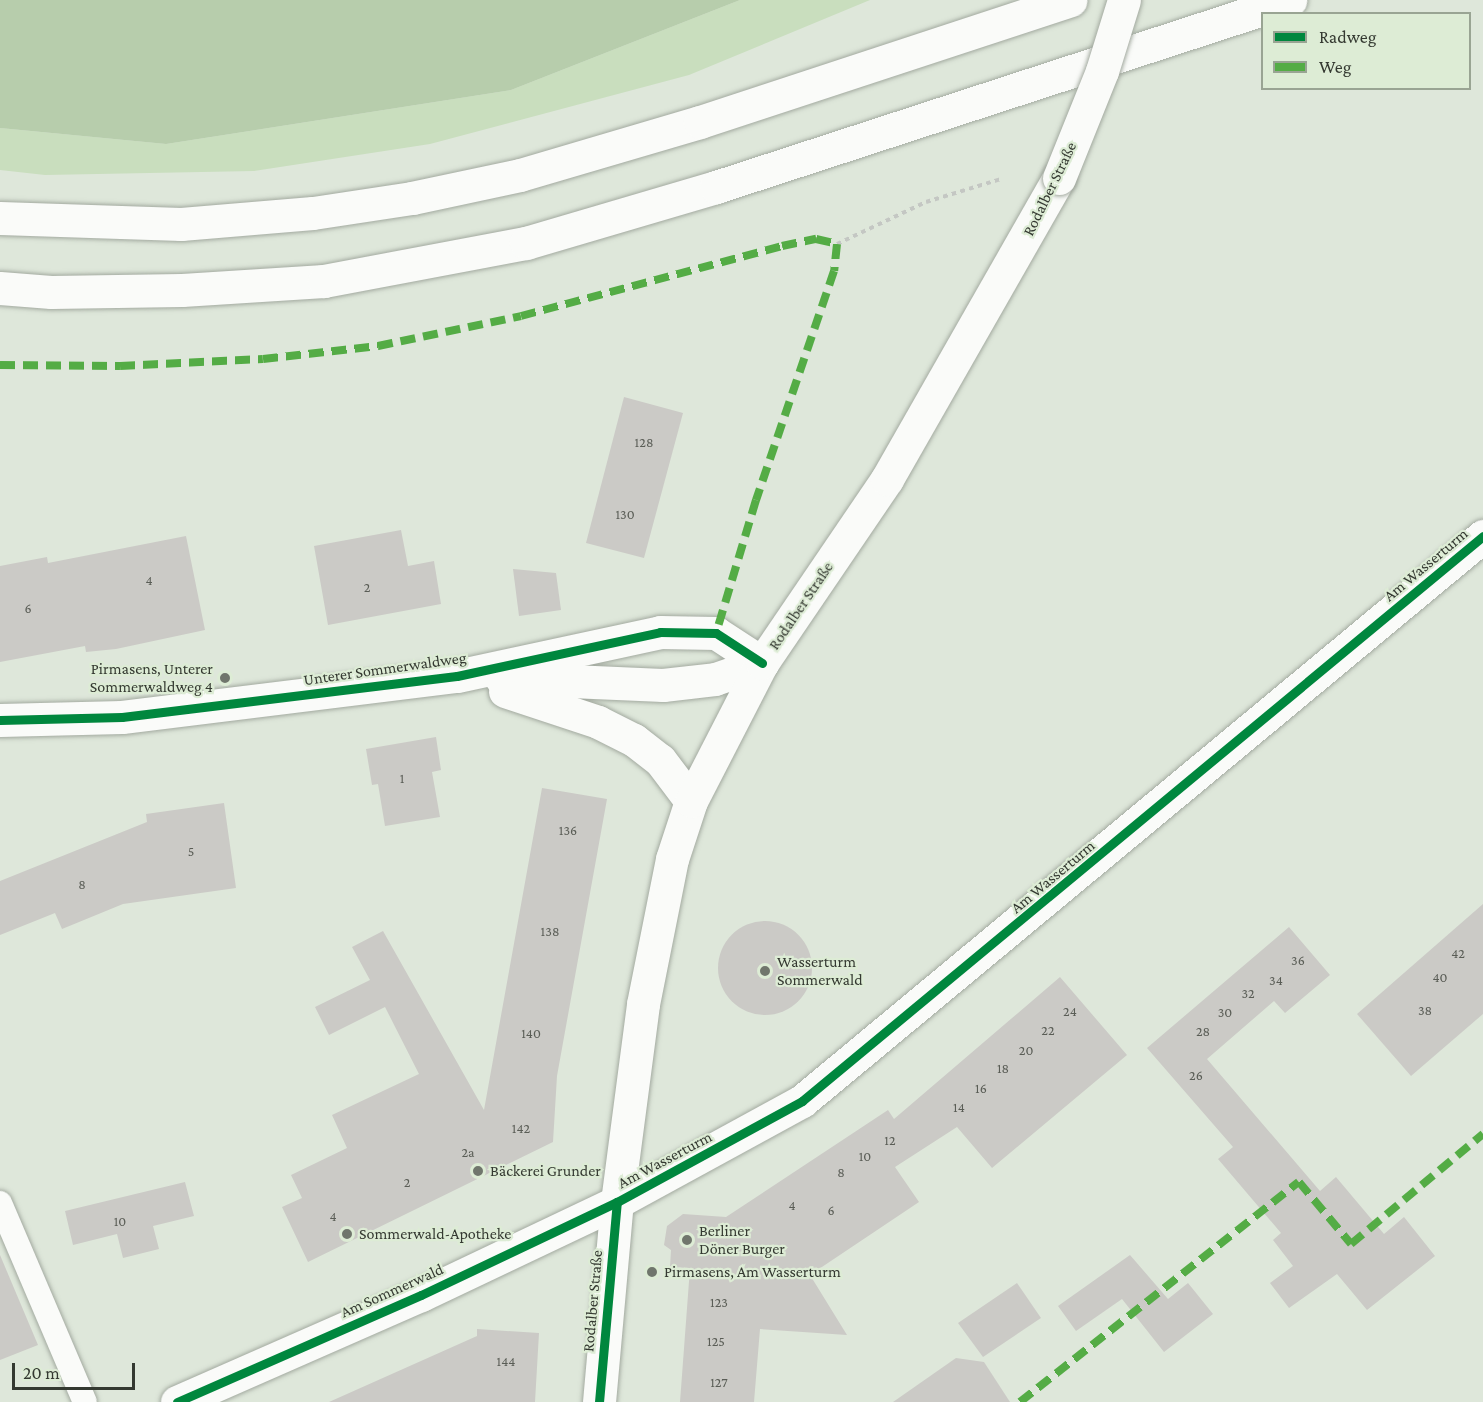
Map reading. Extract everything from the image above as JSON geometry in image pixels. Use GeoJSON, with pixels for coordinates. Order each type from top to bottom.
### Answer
{"type":"FeatureCollection","features":[{"type":"Feature","properties":{"kind":"main road"},"geometry":{"type":"LineString","coordinates":[[0,218],[181,224],[313,213],[412,198],[520,175],[700,122],[1070,0]]}},
{"type":"Feature","properties":{"kind":"main road","name":"Rodalber Straße"},"geometry":{"type":"LineString","coordinates":[[599,1402],[617,1202],[653,951],[672,859],[691,801],[762,663],[887,479],[1059,178],[1102,71],[1124,0]]}},
{"type":"Feature","properties":{"kind":"main road"},"geometry":{"type":"LineString","coordinates":[[0,288],[51,292],[170,290],[324,281],[526,243],[739,180],[1290,0]]}},
{"type":"Feature","properties":{"kind":"main road","name":"Am Wasserturm"},"geometry":{"type":"LineString","coordinates":[[617,1202],[802,1101],[855,1061],[1483,537]]}},
{"type":"Feature","properties":{"kind":"main road","name":"Unterer Sommerwaldweg"},"geometry":{"type":"LineString","coordinates":[[0,720],[122,717],[457,676],[660,632],[716,633],[762,663]]}},
{"type":"Feature","properties":{"kind":"main road","name":"Unterer Sommerwaldweg"},"geometry":{"type":"LineString","coordinates":[[457,676],[663,684],[715,680],[762,663]]}},
{"type":"Feature","properties":{"kind":"main road","name":"Unterer Sommerwaldweg"},"geometry":{"type":"LineString","coordinates":[[457,676],[588,718],[634,740],[660,760],[691,801]]}},
{"type":"Feature","properties":{"kind":"main road","name":"Am Sommerwald"},"geometry":{"type":"LineString","coordinates":[[177,1402],[421,1295],[617,1202]]}},
{"type":"Feature","properties":{"kind":"lane"},"geometry":{"type":"LineString","coordinates":[[0,1203],[85,1402]]}},
{"type":"Feature","properties":{"kind":"path"},"geometry":{"type":"LineString","coordinates":[[837,244],[926,202],[1000,178]]}},
{"type":"Feature","properties":{"kind":"green space"},"geometry":{"type":"Polygon","coordinates":[[[0,0],[740,0],[511,90],[166,144],[0,128],[0,0]]]}},
{"type":"Feature","properties":{"kind":"green space"},"geometry":{"type":"Polygon","coordinates":[[[740,0],[870,0],[689,75],[430,144],[254,171],[45,175],[0,170],[0,128],[166,144],[511,90],[740,0]]]}},
{"type":"Feature","properties":{"kind":"building"},"geometry":{"type":"Polygon","coordinates":[[[624,397],[683,413],[644,558],[586,543],[624,397]]]}},
{"type":"Feature","properties":{"kind":"building"},"geometry":{"type":"Polygon","coordinates":[[[401,530],[408,566],[434,561],[441,604],[328,625],[314,546],[401,530]]]}},
{"type":"Feature","properties":{"kind":"building"},"geometry":{"type":"Polygon","coordinates":[[[186,536],[205,630],[116,649],[86,652],[85,646],[0,662],[0,566],[47,557],[48,563],[186,536]]]}},
{"type":"Feature","properties":{"kind":"building"},"geometry":{"type":"Polygon","coordinates":[[[513,569],[556,573],[561,610],[519,616],[513,569]]]}},
{"type":"Feature","properties":{"kind":"building"},"geometry":{"type":"Polygon","coordinates":[[[436,737],[441,770],[432,772],[440,817],[385,826],[378,784],[372,785],[366,749],[436,737]]]}},
{"type":"Feature","properties":{"kind":"building"},"geometry":{"type":"Polygon","coordinates":[[[542,788],[607,799],[557,1076],[553,1142],[308,1262],[282,1207],[302,1198],[291,1175],[347,1148],[332,1115],[419,1074],[385,1007],[329,1035],[315,1007],[370,980],[352,947],[383,931],[484,1110],[542,788]]]}},
{"type":"Feature","properties":{"kind":"building"},"geometry":{"type":"Polygon","coordinates":[[[224,803],[236,888],[123,904],[62,929],[55,913],[0,935],[0,881],[147,822],[146,814],[224,803]]]}},
{"type":"Feature","properties":{"kind":"building"},"geometry":{"type":"Polygon","coordinates":[[[1483,904],[1483,1014],[1411,1076],[1357,1014],[1483,904]]]}},
{"type":"Feature","properties":{"kind":"building","name":"Wasserturm Sommerwald"},"geometry":{"type":"Polygon","coordinates":[[[765,921],[783,925],[798,935],[808,950],[812,968],[808,986],[798,1001],[783,1011],[765,1015],[747,1011],[732,1001],[722,986],[718,968],[722,950],[732,935],[747,925],[765,921]]]}},
{"type":"Feature","properties":{"kind":"building"},"geometry":{"type":"Polygon","coordinates":[[[1289,927],[1330,975],[1285,1013],[1274,1001],[1207,1059],[1320,1191],[1336,1177],[1384,1234],[1404,1217],[1435,1256],[1367,1310],[1337,1274],[1289,1308],[1270,1283],[1293,1266],[1273,1240],[1281,1233],[1218,1159],[1233,1147],[1147,1048],[1289,927]]]}},
{"type":"Feature","properties":{"kind":"building"},"geometry":{"type":"Polygon","coordinates":[[[1060,977],[1127,1055],[992,1168],[957,1127],[895,1167],[919,1202],[810,1275],[847,1335],[760,1329],[754,1402],[680,1402],[690,1268],[670,1267],[671,1250],[664,1245],[667,1226],[683,1214],[726,1217],[888,1110],[894,1119],[1060,977]]]}},
{"type":"Feature","properties":{"kind":"building"},"geometry":{"type":"Polygon","coordinates":[[[185,1182],[194,1216],[153,1226],[159,1249],[123,1258],[117,1234],[73,1245],[65,1211],[185,1182]]]}},
{"type":"Feature","properties":{"kind":"building"},"geometry":{"type":"Polygon","coordinates":[[[0,1255],[38,1345],[0,1360],[0,1255]]]}},
{"type":"Feature","properties":{"kind":"building"},"geometry":{"type":"Polygon","coordinates":[[[1130,1255],[1168,1299],[1188,1283],[1213,1314],[1164,1352],[1122,1299],[1076,1331],[1058,1306],[1130,1255]]]}},
{"type":"Feature","properties":{"kind":"building"},"geometry":{"type":"Polygon","coordinates":[[[1017,1283],[1041,1318],[983,1357],[958,1323],[1017,1283]]]}},
{"type":"Feature","properties":{"kind":"building"},"geometry":{"type":"Polygon","coordinates":[[[477,1329],[539,1333],[535,1402],[329,1402],[477,1336],[477,1329]]]}},
{"type":"Feature","properties":{"kind":"building"},"geometry":{"type":"Polygon","coordinates":[[[956,1358],[984,1362],[1010,1402],[893,1402],[956,1358]]]}},
{"type":"Feature","properties":{"kind":"marked path"},"geometry":{"type":"LineString","coordinates":[[0,365],[120,366],[263,359],[378,346],[521,316],[782,246],[816,239],[837,244],[834,271],[756,500],[716,633]]}},
{"type":"Feature","properties":{"kind":"marked path"},"geometry":{"type":"LineString","coordinates":[[1020,1402],[1299,1182],[1351,1244],[1483,1134]]}},
{"type":"Feature","properties":{"kind":"cycle path"},"geometry":{"type":"LineString","coordinates":[[177,1402],[421,1295],[617,1202],[802,1101],[1483,536]]}},
{"type":"Feature","properties":{"kind":"cycle path"},"geometry":{"type":"LineString","coordinates":[[0,720],[122,717],[457,676],[660,632],[716,633],[762,663]]}},
{"type":"Feature","properties":{"kind":"cycle path"},"geometry":{"type":"LineString","coordinates":[[599,1402],[617,1202]]}},
{"type":"Feature","properties":{"kind":"place","name":"Pirmasens, Unterer Sommerwaldweg 4"},"geometry":{"type":"Point","coordinates":[225,678]}},
{"type":"Feature","properties":{"kind":"place","name":"Wasserturm Sommerwald"},"geometry":{"type":"Point","coordinates":[765,971]}},
{"type":"Feature","properties":{"kind":"place","name":"Bäckerei Grunder"},"geometry":{"type":"Point","coordinates":[478,1171]}},
{"type":"Feature","properties":{"kind":"place","name":"Sommerwald-Apotheke"},"geometry":{"type":"Point","coordinates":[347,1234]}},
{"type":"Feature","properties":{"kind":"place","name":"Berliner Döner Burger"},"geometry":{"type":"Point","coordinates":[687,1240]}},
{"type":"Feature","properties":{"kind":"place","name":"Pirmasens, Am Wasserturm"},"geometry":{"type":"Point","coordinates":[652,1272]}}]}
